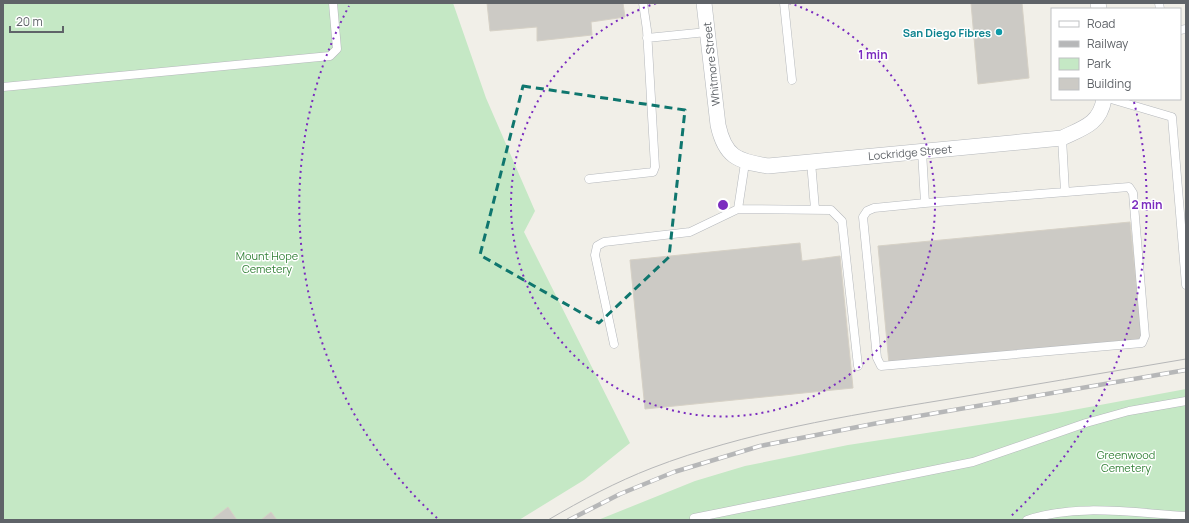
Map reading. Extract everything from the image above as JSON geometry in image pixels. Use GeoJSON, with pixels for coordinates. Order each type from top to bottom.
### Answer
{"type":"FeatureCollection","features":[{"type":"Feature","properties":{"kind":"street","name":"Whitmore Street"},"geometry":{"type":"LineString","coordinates":[[704,3],[718,125]]}},
{"type":"Feature","properties":{"kind":"street","name":"Lockridge Street"},"geometry":{"type":"LineString","coordinates":[[718,125],[721,140],[730,154],[745,163],[768,166],[1062,138],[1093,124],[1103,107],[1104,100]]}},
{"type":"Feature","properties":{"kind":"lane"},"geometry":{"type":"LineString","coordinates":[[3,87],[330,56],[337,49],[334,3]]}},
{"type":"Feature","properties":{"kind":"lane"},"geometry":{"type":"LineString","coordinates":[[590,179],[653,172],[655,167],[644,3]]}},
{"type":"Feature","properties":{"kind":"lane"},"geometry":{"type":"LineString","coordinates":[[784,3],[792,80]]}},
{"type":"Feature","properties":{"kind":"lane"},"geometry":{"type":"LineString","coordinates":[[647,38],[707,32]]}},
{"type":"Feature","properties":{"kind":"lane"},"geometry":{"type":"LineString","coordinates":[[1114,100],[1172,117],[1186,285]]}},
{"type":"Feature","properties":{"kind":"lane"},"geometry":{"type":"LineString","coordinates":[[1062,138],[1065,192]]}},
{"type":"Feature","properties":{"kind":"lane"},"geometry":{"type":"LineString","coordinates":[[922,151],[925,203]]}},
{"type":"Feature","properties":{"kind":"lane"},"geometry":{"type":"LineString","coordinates":[[811,162],[815,209]]}},
{"type":"Feature","properties":{"kind":"lane"},"geometry":{"type":"LineString","coordinates":[[738,208],[745,163]]}},
{"type":"Feature","properties":{"kind":"lane"},"geometry":{"type":"LineString","coordinates":[[1129,187],[1133,193],[1145,336],[1142,343],[881,366],[877,358],[863,217],[868,211],[874,208],[925,203],[1065,192],[1129,187]]}},
{"type":"Feature","properties":{"kind":"lane"},"geometry":{"type":"LineString","coordinates":[[614,344],[596,255],[597,246],[604,242],[690,232],[738,208],[831,210],[842,221],[858,366]]}},
{"type":"Feature","properties":{"kind":"lane"},"geometry":{"type":"LineString","coordinates":[[694,518],[973,462],[1086,422],[1129,411],[1186,400]]}},
{"type":"Feature","properties":{"kind":"lane"},"geometry":{"type":"LineString","coordinates":[[1027,520],[1046,514],[1095,511],[1186,516]]}},
{"type":"Feature","properties":{"kind":"highlighted area"},"geometry":{"type":"Polygon","coordinates":[[[523,86],[685,110],[669,257],[599,323],[480,255],[523,86]]]}},
{"type":"Feature","properties":{"kind":"green space","name":"Mount Hope Cemetery"},"geometry":{"type":"Polygon","coordinates":[[[3,3],[453,3],[486,98],[535,211],[524,232],[630,443],[584,480],[519,520],[3,520],[3,3]]]}},
{"type":"Feature","properties":{"kind":"green space","name":"Greenwood Cemetery"},"geometry":{"type":"Polygon","coordinates":[[[1186,389],[1186,520],[598,520],[695,481],[745,466],[848,445],[1057,413],[1186,389]]]}},
{"type":"Feature","properties":{"kind":"building"},"geometry":{"type":"Polygon","coordinates":[[[487,3],[623,3],[625,17],[591,22],[592,35],[537,41],[537,27],[490,31],[487,3]]]}},
{"type":"Feature","properties":{"kind":"building","name":"San Diego Fibres"},"geometry":{"type":"Polygon","coordinates":[[[971,3],[1022,3],[1029,78],[978,84],[971,3]]]}},
{"type":"Feature","properties":{"kind":"building"},"geometry":{"type":"Polygon","coordinates":[[[1130,222],[1142,339],[889,364],[878,246],[1130,222]]]}},
{"type":"Feature","properties":{"kind":"building"},"geometry":{"type":"Polygon","coordinates":[[[800,243],[802,261],[840,256],[853,388],[645,409],[630,260],[800,243]]]}},
{"type":"Feature","properties":{"kind":"building"},"geometry":{"type":"Polygon","coordinates":[[[228,507],[237,520],[211,520],[228,507]]]}},
{"type":"Feature","properties":{"kind":"building"},"geometry":{"type":"Polygon","coordinates":[[[271,512],[277,520],[261,520],[271,512]]]}},
{"type":"Feature","properties":{"kind":"tram line"},"geometry":{"type":"LineString","coordinates":[[548,520],[625,479],[687,455],[723,444],[796,426],[870,412],[1186,359]]}},
{"type":"Feature","properties":{"kind":"railway"},"geometry":{"type":"LineString","coordinates":[[569,520],[620,494],[674,472],[760,446],[878,423],[1186,370]]}},
{"type":"Feature","properties":{"kind":"place","name":"San Diego Fibres"},"geometry":{"type":"Point","coordinates":[999,32]}}]}
